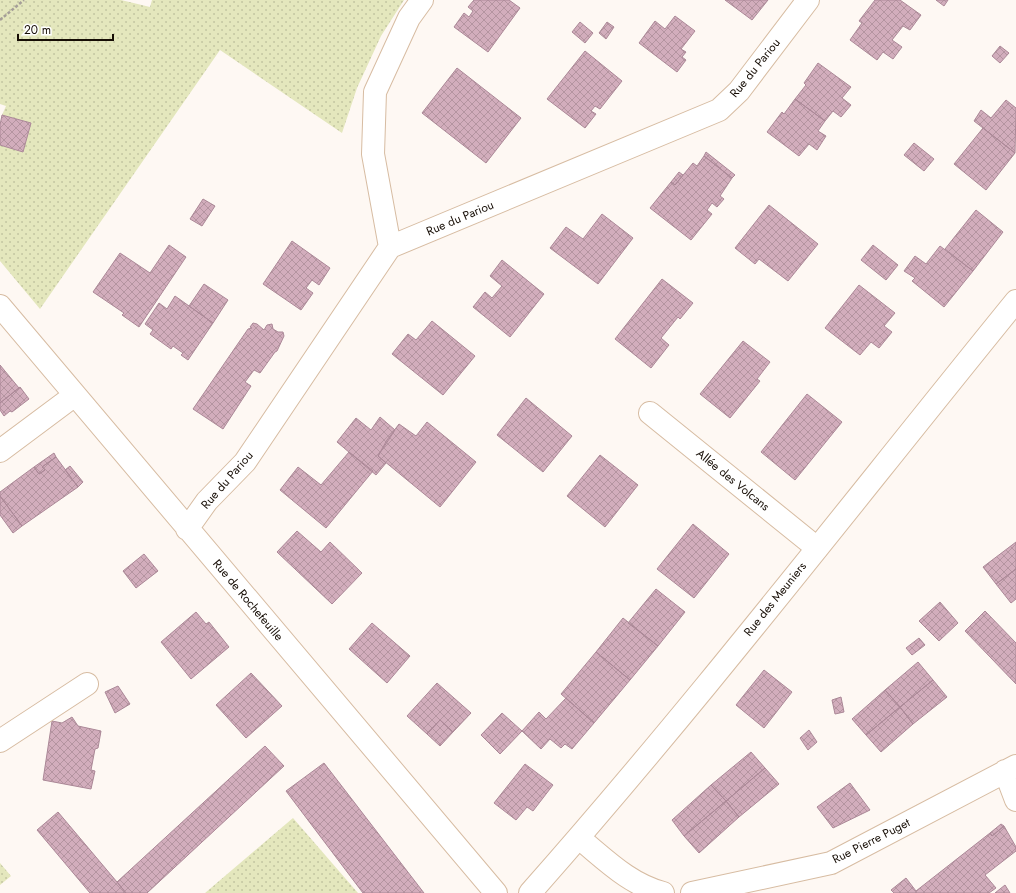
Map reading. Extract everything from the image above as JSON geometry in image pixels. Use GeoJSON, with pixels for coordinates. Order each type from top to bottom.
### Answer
{"type":"FeatureCollection","features":[{"type":"Feature","properties":{"kind":"street"},"geometry":{"type":"LineString","coordinates":[[390,247],[373,154],[375,92],[409,18],[422,0]]}},
{"type":"Feature","properties":{"kind":"street","name":"Rue du Pariou"},"geometry":{"type":"LineString","coordinates":[[187,529],[207,501],[245,462],[390,247],[719,110],[739,91],[808,0]]}},
{"type":"Feature","properties":{"kind":"street","name":"Rue des Meuniers"},"geometry":{"type":"LineString","coordinates":[[530,893],[579,838],[1016,301]]}},
{"type":"Feature","properties":{"kind":"street","name":"Rue de Rochefeuille"},"geometry":{"type":"LineString","coordinates":[[0,306],[496,893]]}},
{"type":"Feature","properties":{"kind":"street"},"geometry":{"type":"LineString","coordinates":[[0,451],[75,395]]}},
{"type":"Feature","properties":{"kind":"street","name":"Allée des Volcans"},"geometry":{"type":"LineString","coordinates":[[650,413],[816,548]]}},
{"type":"Feature","properties":{"kind":"street"},"geometry":{"type":"LineString","coordinates":[[0,741],[87,684]]}},
{"type":"Feature","properties":{"kind":"street"},"geometry":{"type":"LineString","coordinates":[[1011,768],[1016,800]]}},
{"type":"Feature","properties":{"kind":"street","name":"Rue Pierre Puget"},"geometry":{"type":"LineString","coordinates":[[692,893],[831,863],[1011,768]]}},
{"type":"Feature","properties":{"kind":"street"},"geometry":{"type":"LineString","coordinates":[[579,838],[624,876],[648,889],[663,893]]}},
{"type":"Feature","properties":{"kind":"path"},"geometry":{"type":"LineString","coordinates":[[0,20],[24,0]]}},
{"type":"Feature","properties":{"kind":"green space"},"geometry":{"type":"Polygon","coordinates":[[[0,0],[121,0],[150,7],[152,0],[404,0],[381,36],[357,88],[342,133],[220,50],[40,309],[0,261],[0,145],[23,152],[31,123],[2,115],[6,106],[0,104],[0,0]]]}},
{"type":"Feature","properties":{"kind":"green space"},"geometry":{"type":"Polygon","coordinates":[[[293,818],[358,893],[205,893],[293,818]]]}},
{"type":"Feature","properties":{"kind":"green space"},"geometry":{"type":"Polygon","coordinates":[[[0,863],[11,876],[0,885],[0,863]]]}},
{"type":"Feature","properties":{"kind":"building"},"geometry":{"type":"Polygon","coordinates":[[[474,0],[509,0],[520,8],[488,52],[454,27],[464,13],[469,17],[473,11],[468,7],[474,0]]]}},
{"type":"Feature","properties":{"kind":"building"},"geometry":{"type":"Polygon","coordinates":[[[725,0],[768,0],[752,20],[725,0]]]}},
{"type":"Feature","properties":{"kind":"building"},"geometry":{"type":"Polygon","coordinates":[[[875,0],[900,0],[921,15],[910,30],[903,26],[892,40],[902,47],[893,59],[883,52],[877,60],[850,40],[862,23],[859,21],[875,0]]]}},
{"type":"Feature","properties":{"kind":"building"},"geometry":{"type":"Polygon","coordinates":[[[936,0],[948,0],[944,6],[936,0]]]}},
{"type":"Feature","properties":{"kind":"building"},"geometry":{"type":"Polygon","coordinates":[[[675,16],[695,31],[681,49],[686,52],[682,57],[686,60],[677,72],[639,43],[655,21],[665,29],[675,16]]]}},
{"type":"Feature","properties":{"kind":"building"},"geometry":{"type":"Polygon","coordinates":[[[580,22],[593,33],[585,43],[572,32],[580,22]]]}},
{"type":"Feature","properties":{"kind":"building"},"geometry":{"type":"Polygon","coordinates":[[[607,22],[614,27],[606,39],[599,33],[607,22]]]}},
{"type":"Feature","properties":{"kind":"building"},"geometry":{"type":"Polygon","coordinates":[[[1000,46],[1009,53],[1000,63],[992,56],[1000,46]]]}},
{"type":"Feature","properties":{"kind":"building"},"geometry":{"type":"Polygon","coordinates":[[[585,51],[622,81],[600,109],[595,106],[591,111],[596,114],[585,128],[547,99],[585,51]]]}},
{"type":"Feature","properties":{"kind":"building"},"geometry":{"type":"Polygon","coordinates":[[[818,63],[851,87],[842,98],[851,105],[841,117],[833,111],[825,121],[795,99],[806,85],[804,83],[818,63]]]}},
{"type":"Feature","properties":{"kind":"building"},"geometry":{"type":"Polygon","coordinates":[[[457,68],[521,118],[486,163],[422,113],[457,68]]]}},
{"type":"Feature","properties":{"kind":"building"},"geometry":{"type":"Polygon","coordinates":[[[795,99],[825,121],[818,131],[826,136],[817,150],[809,144],[799,156],[767,132],[782,112],[784,114],[795,99]]]}},
{"type":"Feature","properties":{"kind":"building"},"geometry":{"type":"Polygon","coordinates":[[[1006,100],[1016,108],[1015,153],[974,121],[981,110],[991,118],[1006,100]]]}},
{"type":"Feature","properties":{"kind":"building"},"geometry":{"type":"Polygon","coordinates":[[[2,115],[31,123],[23,152],[0,145],[0,125],[2,115]]]}},
{"type":"Feature","properties":{"kind":"building"},"geometry":{"type":"Polygon","coordinates":[[[983,128],[1015,153],[986,190],[954,164],[983,128]]]}},
{"type":"Feature","properties":{"kind":"building"},"geometry":{"type":"Polygon","coordinates":[[[914,143],[934,159],[924,171],[904,155],[914,143]]]}},
{"type":"Feature","properties":{"kind":"building"},"geometry":{"type":"Polygon","coordinates":[[[706,152],[735,175],[732,178],[704,156],[706,152]]]}},
{"type":"Feature","properties":{"kind":"building"},"geometry":{"type":"Polygon","coordinates":[[[704,156],[732,178],[720,196],[724,199],[717,207],[712,203],[707,210],[712,214],[691,240],[650,208],[671,182],[675,185],[693,163],[697,166],[704,156]]]}},
{"type":"Feature","properties":{"kind":"building"},"geometry":{"type":"Polygon","coordinates":[[[679,172],[683,175],[675,185],[671,182],[679,172]]]}},
{"type":"Feature","properties":{"kind":"building"},"geometry":{"type":"Polygon","coordinates":[[[203,199],[215,206],[202,226],[190,219],[203,199]]]}},
{"type":"Feature","properties":{"kind":"building"},"geometry":{"type":"Polygon","coordinates":[[[769,205],[818,244],[788,281],[759,259],[755,264],[735,248],[769,205]]]}},
{"type":"Feature","properties":{"kind":"building"},"geometry":{"type":"Polygon","coordinates":[[[976,210],[1003,232],[973,271],[945,249],[976,210]]]}},
{"type":"Feature","properties":{"kind":"building"},"geometry":{"type":"Polygon","coordinates":[[[602,214],[633,238],[598,284],[550,248],[566,227],[583,239],[602,214]]]}},
{"type":"Feature","properties":{"kind":"building"},"geometry":{"type":"Polygon","coordinates":[[[292,241],[330,268],[319,285],[312,280],[306,288],[313,293],[301,310],[263,284],[292,241]]]}},
{"type":"Feature","properties":{"kind":"building"},"geometry":{"type":"Polygon","coordinates":[[[169,245],[186,257],[139,327],[122,315],[124,313],[93,292],[120,253],[150,273],[169,245]]]}},
{"type":"Feature","properties":{"kind":"building"},"geometry":{"type":"Polygon","coordinates":[[[873,245],[898,265],[886,280],[861,260],[873,245]]]}},
{"type":"Feature","properties":{"kind":"building"},"geometry":{"type":"Polygon","coordinates":[[[940,246],[973,271],[944,307],[912,281],[915,278],[904,271],[915,256],[926,264],[940,246]]]}},
{"type":"Feature","properties":{"kind":"building"},"geometry":{"type":"Polygon","coordinates":[[[502,260],[544,294],[510,337],[473,307],[485,292],[492,298],[502,286],[490,276],[502,260]]]}},
{"type":"Feature","properties":{"kind":"building"},"geometry":{"type":"Polygon","coordinates":[[[662,279],[693,303],[680,319],[678,317],[661,338],[669,345],[651,368],[615,339],[662,279]]]}},
{"type":"Feature","properties":{"kind":"building"},"geometry":{"type":"Polygon","coordinates":[[[204,284],[228,300],[213,323],[189,306],[204,284]]]}},
{"type":"Feature","properties":{"kind":"building"},"geometry":{"type":"Polygon","coordinates":[[[859,285],[895,313],[884,326],[892,332],[879,348],[871,342],[860,355],[825,328],[859,285]]]}},
{"type":"Feature","properties":{"kind":"building"},"geometry":{"type":"Polygon","coordinates":[[[175,296],[213,323],[188,360],[181,355],[183,353],[173,346],[171,349],[150,334],[153,330],[145,324],[159,303],[167,309],[175,296]]]}},
{"type":"Feature","properties":{"kind":"building"},"geometry":{"type":"Polygon","coordinates":[[[432,321],[475,356],[443,395],[392,354],[408,334],[416,340],[432,321]]]}},
{"type":"Feature","properties":{"kind":"building"},"geometry":{"type":"Polygon","coordinates":[[[253,323],[257,324],[264,330],[267,325],[272,324],[273,329],[278,332],[283,332],[284,336],[277,351],[260,373],[254,370],[245,382],[251,386],[223,429],[193,409],[248,329],[252,328],[250,327],[253,323]]]}},
{"type":"Feature","properties":{"kind":"building"},"geometry":{"type":"Polygon","coordinates":[[[743,341],[770,362],[757,379],[760,381],[730,418],[700,394],[743,341]]]}},
{"type":"Feature","properties":{"kind":"building"},"geometry":{"type":"Polygon","coordinates":[[[0,365],[19,388],[0,403],[0,365]]]}},
{"type":"Feature","properties":{"kind":"building"},"geometry":{"type":"Polygon","coordinates":[[[20,387],[29,399],[4,416],[0,410],[0,403],[20,387]]]}},
{"type":"Feature","properties":{"kind":"building"},"geometry":{"type":"Polygon","coordinates":[[[807,394],[842,422],[795,480],[761,452],[807,394]]]}},
{"type":"Feature","properties":{"kind":"building"},"geometry":{"type":"Polygon","coordinates":[[[526,398],[572,436],[543,472],[497,435],[526,398]]]}},
{"type":"Feature","properties":{"kind":"building"},"geometry":{"type":"Polygon","coordinates":[[[380,417],[395,430],[378,456],[386,463],[376,475],[337,442],[356,418],[371,430],[380,417]]]}},
{"type":"Feature","properties":{"kind":"building"},"geometry":{"type":"Polygon","coordinates":[[[427,422],[476,462],[440,507],[378,456],[387,440],[399,424],[416,436],[427,422]]]}},
{"type":"Feature","properties":{"kind":"building"},"geometry":{"type":"Polygon","coordinates":[[[349,452],[373,471],[326,528],[280,490],[298,467],[321,485],[349,452]]]}},
{"type":"Feature","properties":{"kind":"building"},"geometry":{"type":"Polygon","coordinates":[[[54,453],[56,457],[42,467],[45,470],[39,474],[34,467],[54,453]]]}},
{"type":"Feature","properties":{"kind":"building"},"geometry":{"type":"Polygon","coordinates":[[[600,455],[638,485],[605,527],[567,496],[600,455]]]}},
{"type":"Feature","properties":{"kind":"building"},"geometry":{"type":"Polygon","coordinates":[[[56,457],[78,487],[22,526],[0,496],[0,492],[34,467],[39,474],[45,470],[42,467],[56,457]]]}},
{"type":"Feature","properties":{"kind":"building"},"geometry":{"type":"Polygon","coordinates":[[[70,466],[83,482],[78,487],[65,470],[70,466]]]}},
{"type":"Feature","properties":{"kind":"building"},"geometry":{"type":"Polygon","coordinates":[[[0,496],[22,526],[13,533],[0,515],[0,496]]]}},
{"type":"Feature","properties":{"kind":"building"},"geometry":{"type":"Polygon","coordinates":[[[693,524],[729,554],[694,598],[657,569],[693,524]]]}},
{"type":"Feature","properties":{"kind":"building"},"geometry":{"type":"Polygon","coordinates":[[[297,531],[321,552],[330,542],[362,573],[332,604],[277,552],[297,531]]]}},
{"type":"Feature","properties":{"kind":"building"},"geometry":{"type":"Polygon","coordinates":[[[1016,542],[1016,569],[996,584],[983,567],[1016,542]]]}},
{"type":"Feature","properties":{"kind":"building"},"geometry":{"type":"Polygon","coordinates":[[[144,554],[158,571],[136,588],[123,571],[144,554]]]}},
{"type":"Feature","properties":{"kind":"building"},"geometry":{"type":"Polygon","coordinates":[[[1016,569],[1016,599],[1011,603],[996,584],[1016,569]]]}},
{"type":"Feature","properties":{"kind":"building"},"geometry":{"type":"Polygon","coordinates":[[[656,589],[685,612],[658,646],[628,623],[656,589]]]}},
{"type":"Feature","properties":{"kind":"building"},"geometry":{"type":"Polygon","coordinates":[[[940,602],[958,623],[939,641],[919,621],[940,602]]]}},
{"type":"Feature","properties":{"kind":"building"},"geometry":{"type":"Polygon","coordinates":[[[985,611],[1016,643],[1016,684],[965,631],[985,611]]]}},
{"type":"Feature","properties":{"kind":"building"},"geometry":{"type":"Polygon","coordinates":[[[196,612],[206,624],[209,622],[229,647],[191,679],[161,642],[196,612]]]}},
{"type":"Feature","properties":{"kind":"building"},"geometry":{"type":"Polygon","coordinates":[[[623,618],[658,646],[630,680],[596,652],[623,618]]]}},
{"type":"Feature","properties":{"kind":"building"},"geometry":{"type":"Polygon","coordinates":[[[372,623],[410,656],[387,683],[349,649],[372,623]]]}},
{"type":"Feature","properties":{"kind":"building"},"geometry":{"type":"Polygon","coordinates":[[[919,638],[925,645],[912,655],[906,648],[919,638]]]}},
{"type":"Feature","properties":{"kind":"building"},"geometry":{"type":"Polygon","coordinates":[[[596,652],[630,680],[594,723],[561,694],[596,652]]]}},
{"type":"Feature","properties":{"kind":"building"},"geometry":{"type":"Polygon","coordinates":[[[918,662],[933,680],[900,707],[885,690],[918,662]]]}},
{"type":"Feature","properties":{"kind":"building"},"geometry":{"type":"Polygon","coordinates":[[[764,670],[792,692],[764,728],[736,705],[764,670]]]}},
{"type":"Feature","properties":{"kind":"building"},"geometry":{"type":"Polygon","coordinates":[[[251,673],[282,706],[246,738],[216,705],[251,673]]]}},
{"type":"Feature","properties":{"kind":"building"},"geometry":{"type":"Polygon","coordinates":[[[933,680],[947,697],[913,724],[900,707],[933,680]]]}},
{"type":"Feature","properties":{"kind":"building"},"geometry":{"type":"Polygon","coordinates":[[[437,683],[471,713],[453,732],[440,720],[427,734],[407,716],[437,683]]]}},
{"type":"Feature","properties":{"kind":"building"},"geometry":{"type":"Polygon","coordinates":[[[118,686],[130,704],[115,713],[105,692],[118,686]]]}},
{"type":"Feature","properties":{"kind":"building"},"geometry":{"type":"Polygon","coordinates":[[[885,690],[900,707],[866,735],[852,719],[885,690]]]}},
{"type":"Feature","properties":{"kind":"building"},"geometry":{"type":"Polygon","coordinates":[[[841,697],[844,712],[835,714],[832,700],[841,697]]]}},
{"type":"Feature","properties":{"kind":"building"},"geometry":{"type":"Polygon","coordinates":[[[566,698],[594,723],[572,749],[565,744],[561,748],[550,739],[541,749],[522,731],[539,712],[546,719],[566,698]]]}},
{"type":"Feature","properties":{"kind":"building"},"geometry":{"type":"Polygon","coordinates":[[[900,707],[913,724],[881,752],[866,735],[900,707]]]}},
{"type":"Feature","properties":{"kind":"building"},"geometry":{"type":"Polygon","coordinates":[[[502,713],[522,731],[500,754],[481,735],[502,713]]]}},
{"type":"Feature","properties":{"kind":"building"},"geometry":{"type":"Polygon","coordinates":[[[72,717],[78,726],[101,731],[98,748],[95,749],[91,770],[95,771],[91,789],[43,780],[52,721],[62,723],[72,717]]]}},
{"type":"Feature","properties":{"kind":"building"},"geometry":{"type":"Polygon","coordinates":[[[440,720],[453,732],[440,746],[427,734],[440,720]]]}},
{"type":"Feature","properties":{"kind":"building"},"geometry":{"type":"Polygon","coordinates":[[[809,730],[817,742],[808,750],[800,738],[809,730]]]}},
{"type":"Feature","properties":{"kind":"building"},"geometry":{"type":"Polygon","coordinates":[[[265,746],[284,766],[147,893],[126,893],[117,882],[265,746]]]}},
{"type":"Feature","properties":{"kind":"building"},"geometry":{"type":"Polygon","coordinates":[[[751,752],[765,768],[726,801],[711,785],[751,752]]]}},
{"type":"Feature","properties":{"kind":"building"},"geometry":{"type":"Polygon","coordinates":[[[324,763],[424,893],[363,893],[286,791],[324,763]]]}},
{"type":"Feature","properties":{"kind":"building"},"geometry":{"type":"Polygon","coordinates":[[[525,764],[553,785],[533,811],[527,807],[516,820],[494,803],[525,764]]]}},
{"type":"Feature","properties":{"kind":"building"},"geometry":{"type":"Polygon","coordinates":[[[765,768],[779,784],[739,817],[726,801],[765,768]]]}},
{"type":"Feature","properties":{"kind":"building"},"geometry":{"type":"Polygon","coordinates":[[[850,783],[870,810],[833,828],[817,807],[850,783]]]}},
{"type":"Feature","properties":{"kind":"building"},"geometry":{"type":"Polygon","coordinates":[[[711,785],[726,801],[684,836],[672,820],[711,785]]]}},
{"type":"Feature","properties":{"kind":"building"},"geometry":{"type":"Polygon","coordinates":[[[726,801],[739,817],[699,853],[684,836],[726,801]]]}},
{"type":"Feature","properties":{"kind":"building"},"geometry":{"type":"Polygon","coordinates":[[[58,812],[126,893],[90,893],[37,830],[58,812]]]}},
{"type":"Feature","properties":{"kind":"building"},"geometry":{"type":"Polygon","coordinates":[[[1001,824],[1004,826],[992,836],[990,833],[1001,824]]]}},
{"type":"Feature","properties":{"kind":"building"},"geometry":{"type":"Polygon","coordinates":[[[1004,826],[1016,847],[1016,851],[985,875],[996,888],[989,893],[894,893],[891,890],[906,878],[916,891],[990,833],[992,836],[1004,826]]]}},
{"type":"Feature","properties":{"kind":"building"},"geometry":{"type":"Polygon","coordinates":[[[1005,885],[1010,893],[995,893],[1005,885]]]}}]}
